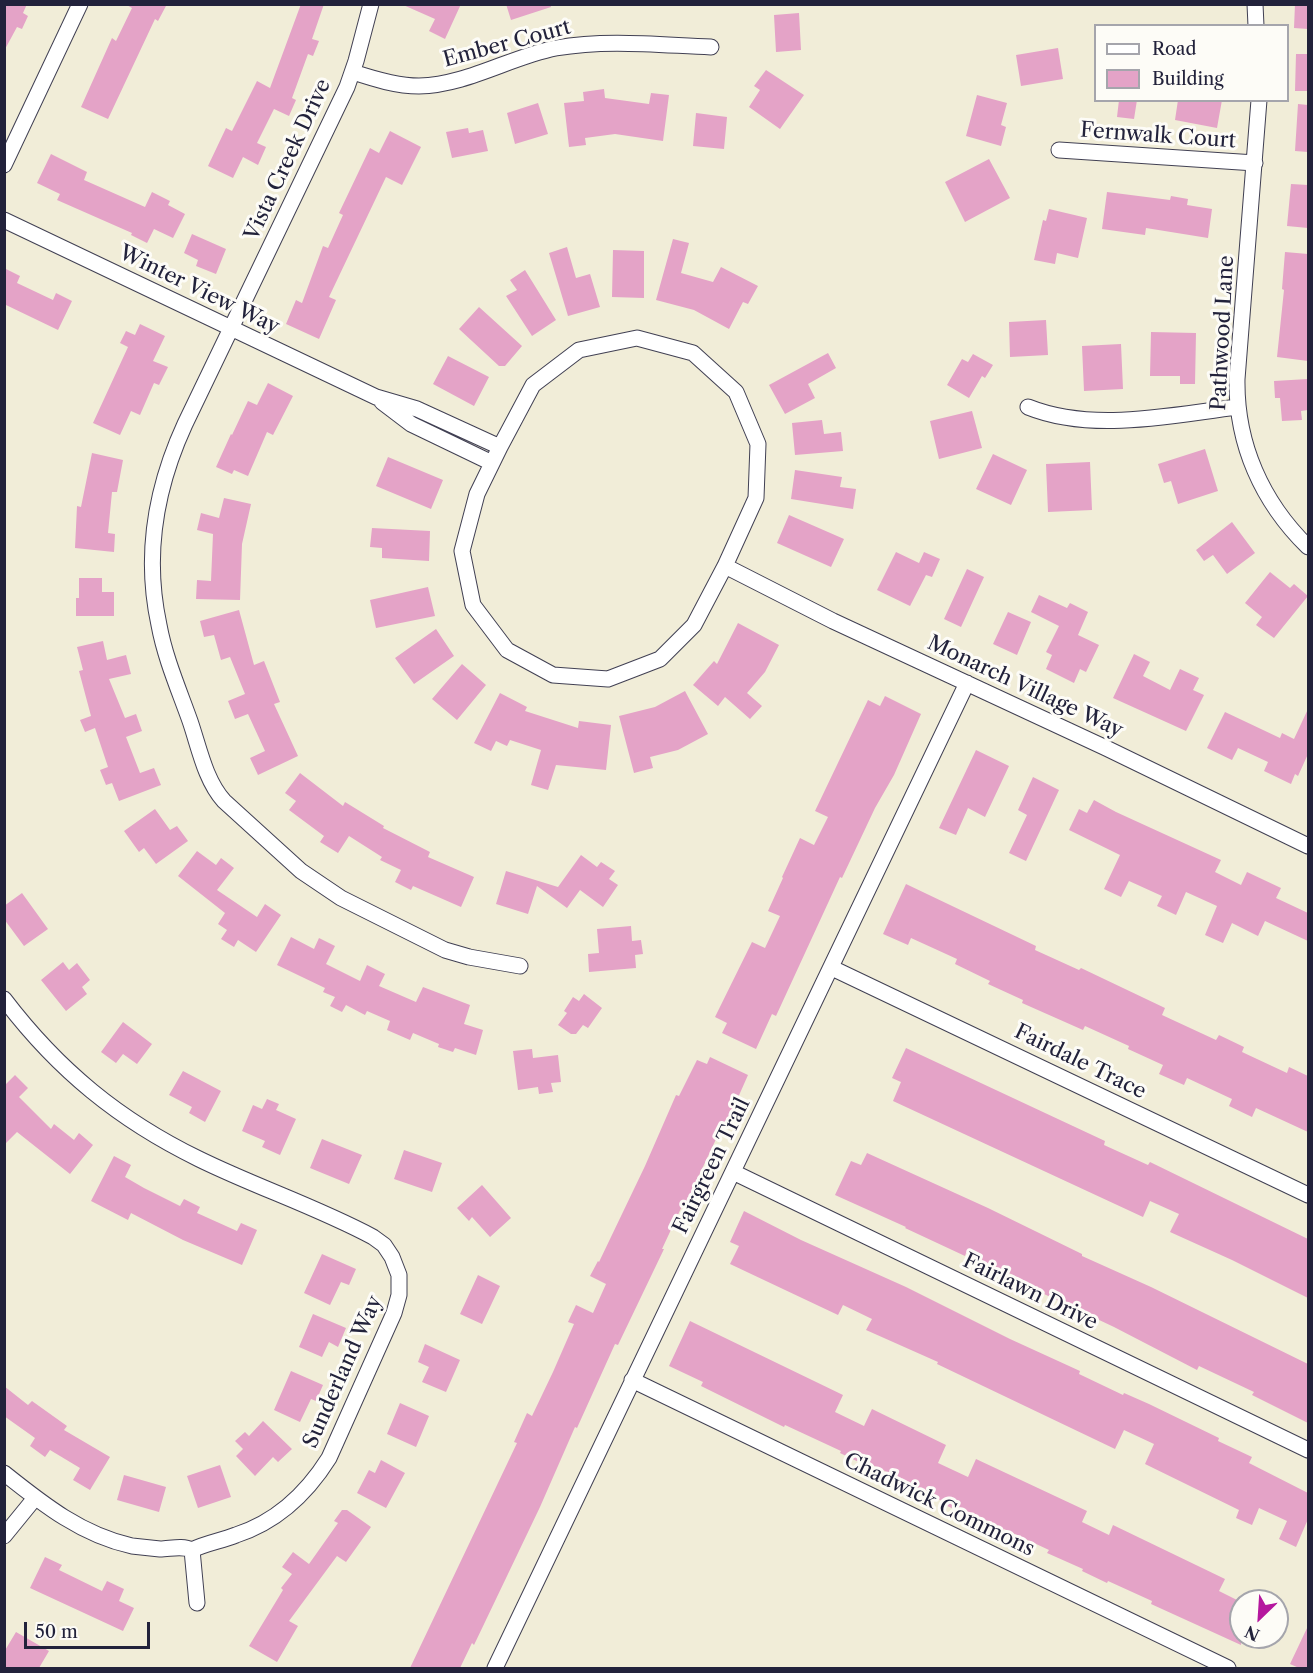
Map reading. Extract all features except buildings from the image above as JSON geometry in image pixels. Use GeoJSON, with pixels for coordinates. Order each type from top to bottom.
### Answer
{"type":"FeatureCollection","features":[{"type":"Feature","properties":{"kind":"street"},"geometry":{"type":"LineString","coordinates":[[4,165],[80,4]]}},
{"type":"Feature","properties":{"kind":"street","name":"Vista Creek Drive"},"geometry":{"type":"LineString","coordinates":[[371,4],[353,72],[171,457],[158,503],[153,550],[154,591],[160,632],[210,779],[219,795],[289,862],[341,898],[445,950],[520,966]]}},
{"type":"Feature","properties":{"kind":"street"},"geometry":{"type":"LineString","coordinates":[[1255,4],[1256,24]]}},
{"type":"Feature","properties":{"kind":"street","name":"Ember Court"},"geometry":{"type":"LineString","coordinates":[[353,72],[403,84],[430,86],[457,80],[539,52],[583,44],[711,47]]}},
{"type":"Feature","properties":{"kind":"street","name":"Pathwood Lane"},"geometry":{"type":"LineString","coordinates":[[1259,102],[1238,372],[1238,408],[1248,456],[1261,485],[1279,514],[1308,546]]}},
{"type":"Feature","properties":{"kind":"street","name":"Fernwalk Court"},"geometry":{"type":"LineString","coordinates":[[1059,150],[1255,163]]}},
{"type":"Feature","properties":{"kind":"street","name":"Winter View Way"},"geometry":{"type":"LineString","coordinates":[[4,220],[375,397],[417,409],[500,447]]}},
{"type":"Feature","properties":{"kind":"street"},"geometry":{"type":"LineString","coordinates":[[637,338],[693,353],[736,392],[758,444],[756,498],[694,626],[660,659],[608,679],[553,675],[507,650],[473,605],[462,551],[477,494],[492,463],[533,385],[579,350],[637,338]]}},
{"type":"Feature","properties":{"kind":"street","name":"Winter View Way"},"geometry":{"type":"LineString","coordinates":[[375,397],[411,424],[492,463]]}},
{"type":"Feature","properties":{"kind":"street"},"geometry":{"type":"LineString","coordinates":[[1028,407],[1056,417],[1096,422],[1238,408]]}},
{"type":"Feature","properties":{"kind":"street","name":"Monarch Village Way"},"geometry":{"type":"LineString","coordinates":[[725,566],[833,621],[1308,846]]}},
{"type":"Feature","properties":{"kind":"street","name":"Fairgreen Trail"},"geometry":{"type":"LineString","coordinates":[[495,1668],[968,683]]}},
{"type":"Feature","properties":{"kind":"street","name":"Fairdale Trace"},"geometry":{"type":"LineString","coordinates":[[832,968],[1308,1195]]}},
{"type":"Feature","properties":{"kind":"street","name":"Sunderland Way"},"geometry":{"type":"LineString","coordinates":[[4,999],[33,1036],[58,1061],[90,1091],[122,1116],[200,1160],[373,1237],[386,1248],[396,1266],[400,1285],[394,1313],[329,1458],[315,1479],[297,1498],[270,1519],[238,1535],[202,1544],[192,1550],[186,1547],[148,1548],[109,1539],[64,1518],[4,1473]]}},
{"type":"Feature","properties":{"kind":"street","name":"Fairlawn Drive"},"geometry":{"type":"LineString","coordinates":[[733,1172],[1308,1450]]}},
{"type":"Feature","properties":{"kind":"street","name":"Chadwick Commons"},"geometry":{"type":"LineString","coordinates":[[632,1380],[1227,1668]]}},
{"type":"Feature","properties":{"kind":"street"},"geometry":{"type":"LineString","coordinates":[[4,1536],[35,1498]]}},
{"type":"Feature","properties":{"kind":"street"},"geometry":{"type":"LineString","coordinates":[[192,1550],[197,1603]]}}]}
